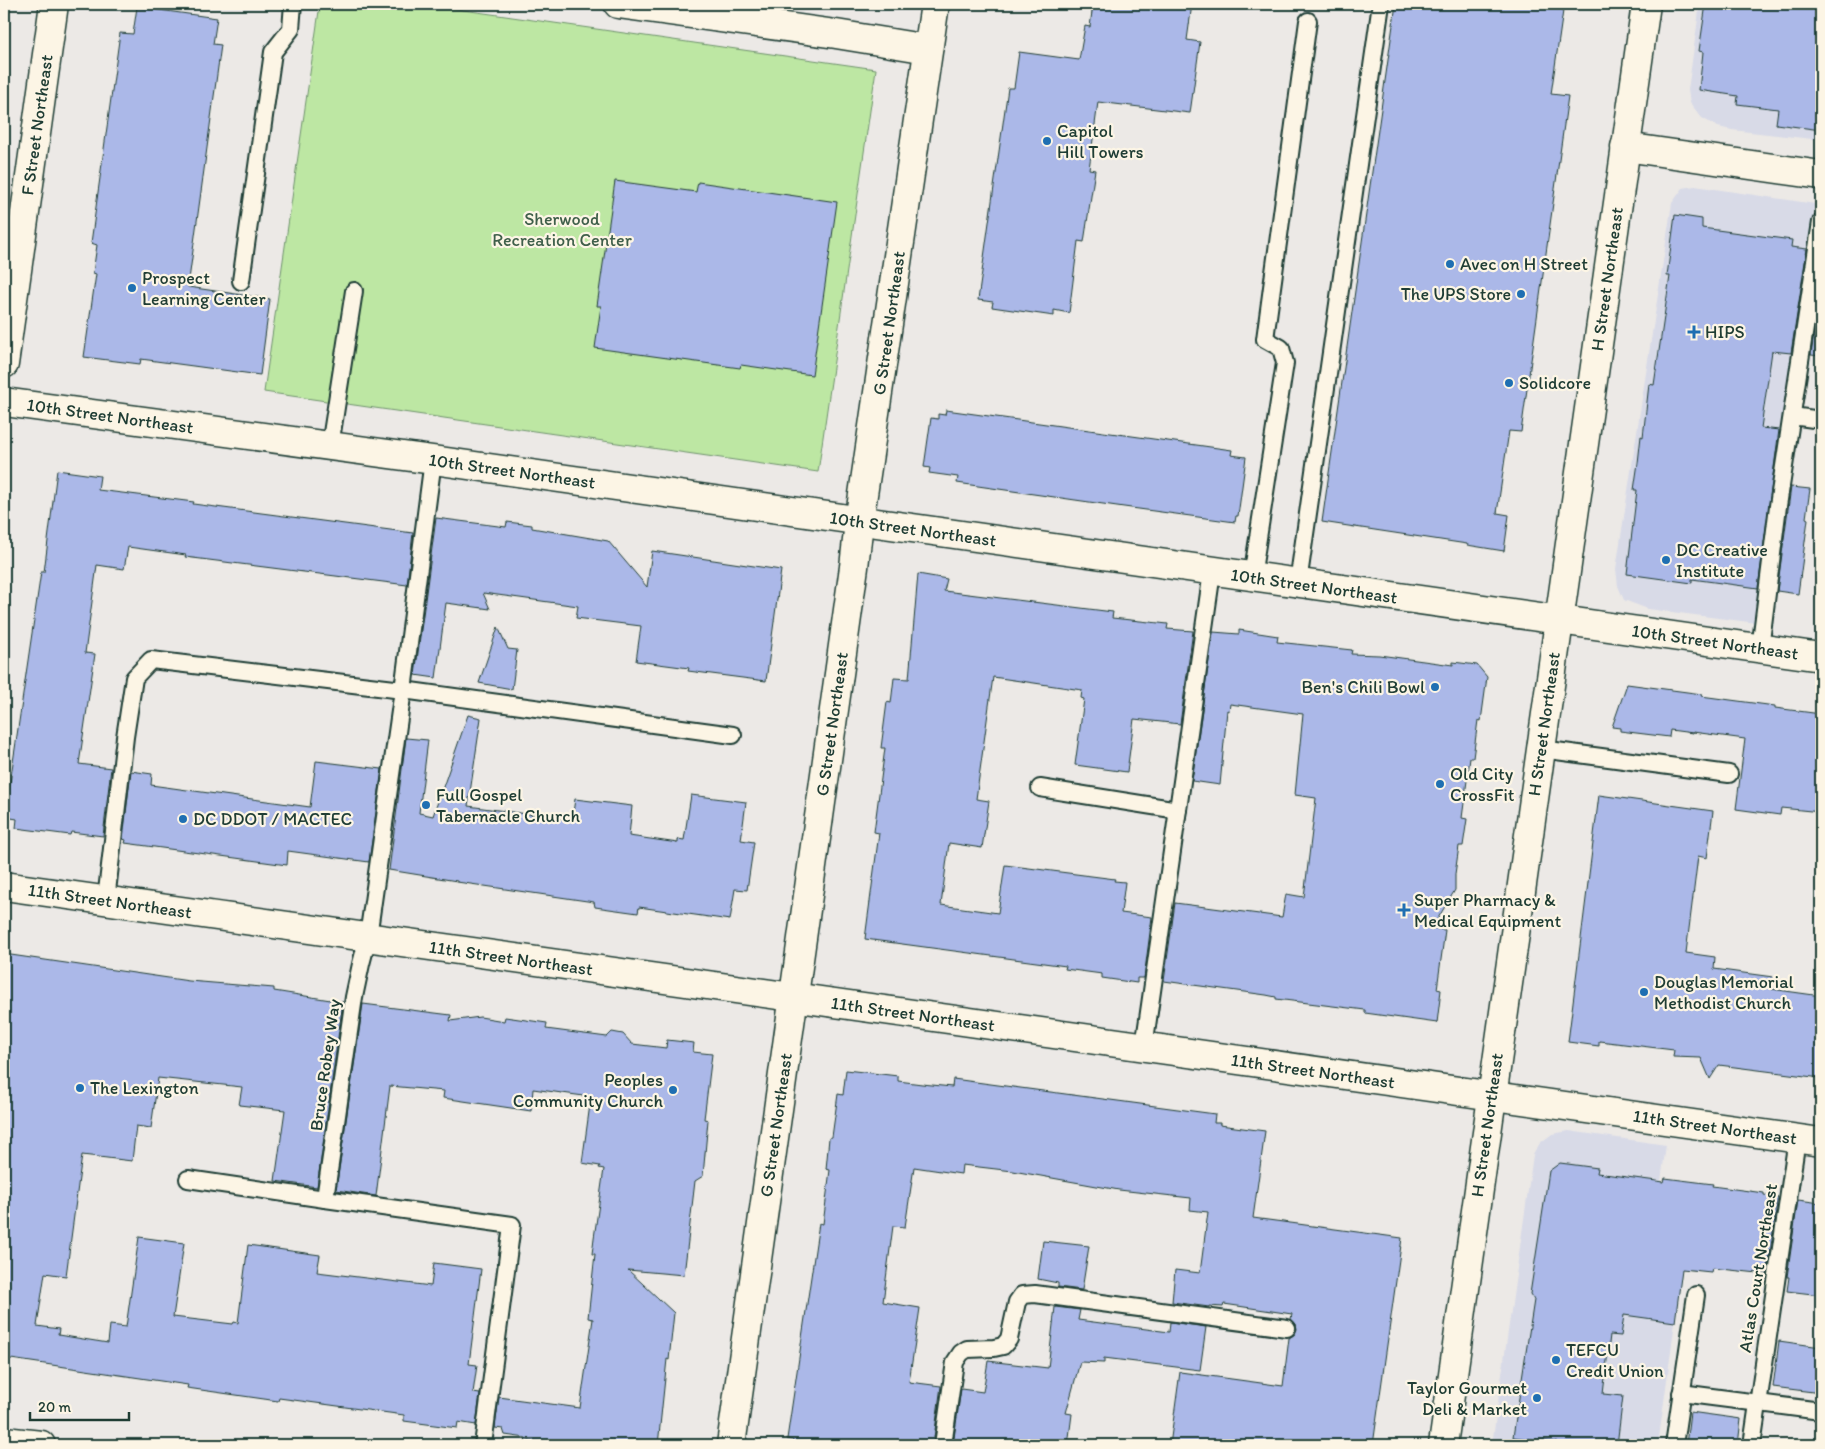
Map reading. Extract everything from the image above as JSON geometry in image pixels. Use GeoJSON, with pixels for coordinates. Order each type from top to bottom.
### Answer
{"type":"FeatureCollection","features":[{"type":"Feature","properties":{"kind":"street","name":"F Street Northeast"},"geometry":{"type":"LineString","coordinates":[[4,364],[54,4]]}},
{"type":"Feature","properties":{"kind":"street"},"geometry":{"type":"LineString","coordinates":[[618,4],[928,49]]}},
{"type":"Feature","properties":{"kind":"street","name":"G Street Northeast"},"geometry":{"type":"LineString","coordinates":[[732,1445],[859,522],[934,4]]}},
{"type":"Feature","properties":{"kind":"street","name":"H Street Northeast"},"geometry":{"type":"LineString","coordinates":[[1443,1445],[1646,4]]}},
{"type":"Feature","properties":{"kind":"street"},"geometry":{"type":"LineString","coordinates":[[1625,147],[1821,175]]}},
{"type":"Feature","properties":{"kind":"street","name":"10th Street Northeast"},"geometry":{"type":"LineString","coordinates":[[4,402],[433,460],[859,522],[1821,657]]}},
{"type":"Feature","properties":{"kind":"street","name":"11th Street Northeast"},"geometry":{"type":"LineString","coordinates":[[4,886],[1809,1140]]}},
{"type":"Feature","properties":{"kind":"street"},"geometry":{"type":"LineString","coordinates":[[4,1441],[41,1445]]}},
{"type":"Feature","properties":{"kind":"lane"},"geometry":{"type":"LineString","coordinates":[[241,281],[273,52],[291,29],[293,4]]}},
{"type":"Feature","properties":{"kind":"lane"},"geometry":{"type":"LineString","coordinates":[[1298,583],[1381,4]]}},
{"type":"Feature","properties":{"kind":"lane"},"geometry":{"type":"LineString","coordinates":[[1252,577],[1285,363],[1281,348],[1265,339],[1308,21]]}},
{"type":"Feature","properties":{"kind":"lane"},"geometry":{"type":"LineString","coordinates":[[1760,649],[1778,506],[1821,222]]}},
{"type":"Feature","properties":{"kind":"lane"},"geometry":{"type":"LineString","coordinates":[[330,446],[354,291]]}},
{"type":"Feature","properties":{"kind":"lane"},"geometry":{"type":"LineString","coordinates":[[1792,416],[1821,420]]}},
{"type":"Feature","properties":{"kind":"lane","name":"Bruce Robey Way"},"geometry":{"type":"LineString","coordinates":[[326,1198],[354,997],[368,937],[433,460]]}},
{"type":"Feature","properties":{"kind":"lane"},"geometry":{"type":"LineString","coordinates":[[1144,1047],[1212,572]]}},
{"type":"Feature","properties":{"kind":"lane"},"geometry":{"type":"LineString","coordinates":[[106,900],[125,737],[134,678],[151,660],[403,690],[733,735]]}},
{"type":"Feature","properties":{"kind":"lane"},"geometry":{"type":"LineString","coordinates":[[1541,749],[1729,774]]}},
{"type":"Feature","properties":{"kind":"lane"},"geometry":{"type":"LineString","coordinates":[[1040,788],[1178,810]]}},
{"type":"Feature","properties":{"kind":"lane","name":"Atlas Court Northeast"},"geometry":{"type":"LineString","coordinates":[[1752,1445],[1758,1403],[1809,1140]]}},
{"type":"Feature","properties":{"kind":"lane"},"geometry":{"type":"LineString","coordinates":[[188,1179],[512,1225],[483,1445]]}},
{"type":"Feature","properties":{"kind":"lane"},"geometry":{"type":"LineString","coordinates":[[943,1445],[955,1362],[961,1353],[967,1349],[1003,1346],[1009,1339],[1017,1302],[1022,1295],[1035,1294],[1287,1328]]}},
{"type":"Feature","properties":{"kind":"lane"},"geometry":{"type":"LineString","coordinates":[[1674,1445],[1696,1295]]}},
{"type":"Feature","properties":{"kind":"lane"},"geometry":{"type":"LineString","coordinates":[[1681,1392],[1821,1411]]}},
{"type":"Feature","properties":{"kind":"shaded area"},"geometry":{"type":"Polygon","coordinates":[[[1700,4],[1821,4],[1821,140],[1732,130],[1718,127],[1702,118],[1690,103],[1688,90],[1700,4]]]}},
{"type":"Feature","properties":{"kind":"shaded area"},"geometry":{"type":"Polygon","coordinates":[[[1695,186],[1815,204],[1757,623],[1648,609],[1624,600],[1618,586],[1616,569],[1672,203],[1683,188],[1695,186]]]}},
{"type":"Feature","properties":{"kind":"shaded area"},"geometry":{"type":"Polygon","coordinates":[[[1569,1131],[1666,1145],[1642,1317],[1675,1322],[1658,1445],[1492,1445],[1533,1155],[1540,1143],[1552,1134],[1569,1131]]]}},
{"type":"Feature","properties":{"kind":"green space","name":"Sherwood Recreation Center"},"geometry":{"type":"Polygon","coordinates":[[[320,4],[421,4],[876,69],[818,472],[264,392],[320,4]]]}},
{"type":"Feature","properties":{"kind":"building","name":"Capitol Hill Towers"},"geometry":{"type":"Polygon","coordinates":[[[1093,4],[1192,4],[1187,40],[1200,42],[1190,113],[1098,102],[1089,169],[1095,170],[1084,242],[1078,241],[1069,313],[1054,310],[1054,316],[992,307],[993,302],[978,300],[1008,88],[1014,88],[1019,52],[1079,60],[1085,26],[1090,27],[1093,4]]]}},
{"type":"Feature","properties":{"kind":"building","name":"Avec on H Street"},"geometry":{"type":"Polygon","coordinates":[[[1396,4],[1564,4],[1551,94],[1568,96],[1521,432],[1509,431],[1497,513],[1509,515],[1504,551],[1322,522],[1396,4]]]}},
{"type":"Feature","properties":{"kind":"building"},"geometry":{"type":"Polygon","coordinates":[[[1706,4],[1821,4],[1821,130],[1776,124],[1778,109],[1737,104],[1738,96],[1699,90],[1703,52],[1699,51],[1706,4]]]}},
{"type":"Feature","properties":{"kind":"building"},"geometry":{"type":"Polygon","coordinates":[[[137,7],[217,18],[213,44],[221,45],[188,287],[270,299],[260,375],[141,359],[140,364],[84,357],[96,274],[93,273],[97,245],[91,243],[120,33],[133,34],[137,7]]]}},
{"type":"Feature","properties":{"kind":"building"},"geometry":{"type":"Polygon","coordinates":[[[615,181],[696,192],[698,182],[837,202],[812,375],[741,365],[740,368],[595,348],[601,306],[597,306],[615,181]]]}},
{"type":"Feature","properties":{"kind":"building"},"geometry":{"type":"Polygon","coordinates":[[[1675,215],[1702,219],[1702,228],[1792,240],[1791,247],[1807,249],[1791,353],[1772,351],[1761,428],[1779,430],[1758,588],[1692,579],[1692,583],[1627,574],[1637,490],[1634,490],[1641,436],[1643,437],[1649,384],[1654,385],[1670,276],[1667,276],[1675,215]]]}},
{"type":"Feature","properties":{"kind":"building"},"geometry":{"type":"Polygon","coordinates":[[[1821,287],[1821,356],[1811,355],[1821,287]]]}},
{"type":"Feature","properties":{"kind":"building"},"geometry":{"type":"Polygon","coordinates":[[[946,410],[1232,450],[1231,455],[1246,457],[1238,516],[1236,516],[1235,522],[1124,507],[957,483],[958,477],[929,473],[930,468],[924,467],[931,418],[938,419],[938,414],[945,415],[946,410]]]}},
{"type":"Feature","properties":{"kind":"building"},"geometry":{"type":"Polygon","coordinates":[[[57,470],[100,476],[98,490],[413,533],[407,585],[185,557],[186,555],[128,547],[124,569],[97,565],[85,653],[95,654],[79,764],[111,768],[103,836],[71,832],[70,835],[16,828],[17,819],[5,817],[41,572],[44,572],[57,470]]]}},
{"type":"Feature","properties":{"kind":"building"},"geometry":{"type":"Polygon","coordinates":[[[1791,487],[1810,489],[1798,594],[1777,591],[1791,487]]]}},
{"type":"Feature","properties":{"kind":"building"},"geometry":{"type":"Polygon","coordinates":[[[436,518],[506,527],[507,522],[532,525],[532,528],[608,541],[647,587],[652,551],[781,570],[766,681],[688,671],[689,668],[636,661],[641,626],[576,618],[578,606],[483,593],[490,609],[446,603],[436,678],[415,675],[436,518]]]}},
{"type":"Feature","properties":{"kind":"building"},"geometry":{"type":"Polygon","coordinates":[[[918,574],[947,579],[944,591],[1113,612],[1112,618],[1168,624],[1167,629],[1193,631],[1180,724],[1134,719],[1127,772],[1075,765],[1084,699],[1081,698],[1082,690],[993,677],[976,799],[989,801],[982,848],[949,843],[941,905],[998,913],[1005,865],[1115,879],[1114,881],[1125,882],[1121,913],[1152,917],[1144,978],[1137,978],[1137,983],[1102,978],[1102,974],[1065,969],[1066,966],[865,939],[879,833],[874,832],[885,748],[881,748],[887,702],[891,703],[894,678],[909,679],[918,574]]]}},
{"type":"Feature","properties":{"kind":"building"},"geometry":{"type":"Polygon","coordinates":[[[498,627],[508,649],[517,650],[512,689],[479,683],[498,627]]]}},
{"type":"Feature","properties":{"kind":"building"},"geometry":{"type":"Polygon","coordinates":[[[1239,630],[1278,636],[1277,642],[1352,650],[1351,654],[1379,655],[1453,665],[1453,662],[1477,665],[1487,677],[1481,721],[1478,720],[1473,758],[1470,758],[1462,818],[1467,819],[1463,846],[1459,846],[1455,890],[1432,928],[1445,930],[1437,989],[1441,990],[1437,1023],[1365,1013],[1365,1010],[1276,999],[1276,997],[1266,995],[1164,981],[1175,903],[1282,917],[1286,894],[1304,897],[1316,798],[1295,795],[1303,714],[1230,704],[1229,711],[1227,710],[1220,785],[1192,781],[1213,632],[1239,634],[1239,630]]]}},
{"type":"Feature","properties":{"kind":"building"},"geometry":{"type":"Polygon","coordinates":[[[1627,684],[1702,694],[1701,696],[1821,714],[1821,812],[1781,808],[1780,815],[1736,809],[1745,739],[1670,730],[1669,737],[1620,731],[1620,728],[1612,727],[1627,684]]]}},
{"type":"Feature","properties":{"kind":"building"},"geometry":{"type":"Polygon","coordinates":[[[468,715],[481,718],[468,806],[572,820],[575,799],[632,806],[629,836],[678,843],[678,839],[684,840],[691,795],[746,802],[741,840],[754,842],[747,890],[735,889],[730,920],[639,907],[638,913],[595,907],[594,902],[389,870],[406,738],[428,740],[419,813],[433,816],[468,715]]]}},
{"type":"Feature","properties":{"kind":"building"},"geometry":{"type":"Polygon","coordinates":[[[316,761],[382,769],[369,862],[288,851],[287,865],[125,843],[126,840],[123,839],[131,771],[152,774],[151,785],[310,807],[316,761]]]}},
{"type":"Feature","properties":{"kind":"building"},"geometry":{"type":"Polygon","coordinates":[[[1599,795],[1713,811],[1707,858],[1698,856],[1686,953],[1715,957],[1714,969],[1773,977],[1771,989],[1821,996],[1821,1078],[1719,1065],[1710,1079],[1701,1058],[1673,1057],[1674,1050],[1599,1041],[1599,1046],[1568,1042],[1599,795]]]}},
{"type":"Feature","properties":{"kind":"building"},"geometry":{"type":"Polygon","coordinates":[[[4,954],[189,981],[274,988],[274,991],[343,1002],[317,1187],[275,1181],[285,1110],[239,1105],[242,1087],[158,1078],[151,1128],[136,1126],[132,1161],[82,1155],[66,1276],[45,1273],[37,1326],[59,1329],[58,1335],[108,1343],[110,1325],[126,1327],[139,1237],[184,1243],[173,1317],[233,1324],[234,1322],[238,1323],[248,1245],[320,1255],[317,1272],[431,1286],[434,1263],[481,1269],[469,1364],[477,1365],[473,1393],[480,1394],[476,1425],[458,1422],[457,1428],[404,1421],[404,1415],[279,1398],[278,1401],[187,1388],[188,1385],[4,1358],[4,954]]]}},
{"type":"Feature","properties":{"kind":"building"},"geometry":{"type":"Polygon","coordinates":[[[363,1004],[451,1015],[450,1021],[480,1017],[504,1021],[505,1017],[547,1023],[546,1029],[607,1037],[612,1032],[623,1034],[632,1044],[666,1048],[667,1040],[694,1043],[693,1052],[712,1054],[704,1119],[708,1120],[703,1176],[695,1181],[684,1275],[628,1270],[674,1313],[658,1445],[554,1444],[505,1435],[503,1429],[495,1428],[499,1397],[580,1408],[593,1319],[588,1318],[595,1254],[592,1254],[604,1169],[599,1168],[600,1166],[582,1163],[591,1097],[533,1089],[531,1111],[443,1098],[444,1091],[390,1086],[376,1196],[336,1190],[363,1004]]]}},
{"type":"Feature","properties":{"kind":"building"},"geometry":{"type":"Polygon","coordinates":[[[846,1070],[898,1076],[898,1081],[922,1084],[952,1087],[953,1079],[1215,1114],[1214,1123],[1265,1131],[1253,1218],[1402,1238],[1373,1445],[1170,1445],[1180,1372],[1283,1386],[1289,1338],[1295,1334],[1297,1329],[1296,1324],[1291,1319],[1292,1314],[1224,1304],[1223,1307],[1209,1307],[1172,1302],[1175,1270],[1200,1273],[1208,1212],[1190,1210],[1191,1198],[1119,1190],[1013,1171],[962,1165],[961,1174],[914,1167],[905,1227],[893,1226],[883,1302],[920,1308],[909,1382],[941,1386],[933,1445],[792,1445],[793,1440],[787,1439],[819,1223],[823,1224],[830,1170],[826,1169],[829,1138],[832,1137],[838,1094],[843,1095],[846,1070]]]}},
{"type":"Feature","properties":{"kind":"building"},"geometry":{"type":"Polygon","coordinates":[[[1560,1163],[1598,1168],[1597,1173],[1664,1182],[1665,1178],[1713,1184],[1712,1186],[1764,1193],[1764,1195],[1778,1197],[1767,1274],[1712,1268],[1711,1272],[1682,1269],[1675,1322],[1624,1315],[1621,1336],[1610,1335],[1603,1394],[1623,1396],[1617,1445],[1580,1445],[1513,1437],[1534,1300],[1530,1294],[1549,1171],[1560,1163]]]}},
{"type":"Feature","properties":{"kind":"building"},"geometry":{"type":"Polygon","coordinates":[[[1798,1200],[1821,1203],[1821,1295],[1787,1291],[1789,1277],[1787,1277],[1798,1200]]]}},
{"type":"Feature","properties":{"kind":"building"},"geometry":{"type":"Polygon","coordinates":[[[1043,1241],[1089,1246],[1082,1290],[1058,1287],[1058,1283],[1038,1279],[1043,1241]]]}},
{"type":"Feature","properties":{"kind":"building"},"geometry":{"type":"Polygon","coordinates":[[[1055,1307],[1080,1310],[1078,1320],[1169,1332],[1170,1322],[1206,1327],[1200,1370],[1104,1358],[1104,1363],[1080,1362],[1066,1413],[1072,1414],[1068,1445],[953,1445],[961,1389],[983,1392],[988,1361],[1048,1368],[1055,1307]]]}},
{"type":"Feature","properties":{"kind":"building"},"geometry":{"type":"Polygon","coordinates":[[[1779,1341],[1821,1347],[1821,1393],[1773,1387],[1779,1341]]]}},
{"type":"Feature","properties":{"kind":"building"},"geometry":{"type":"Polygon","coordinates":[[[1690,1412],[1741,1419],[1738,1445],[1686,1445],[1690,1412]]]}},
{"type":"Feature","properties":{"kind":"place","name":"Capitol Hill Towers"},"geometry":{"type":"Point","coordinates":[1047,141]}},
{"type":"Feature","properties":{"kind":"place","name":"Avec on H Street"},"geometry":{"type":"Point","coordinates":[1450,264]}},
{"type":"Feature","properties":{"kind":"place","name":"Prospect Learning Center"},"geometry":{"type":"Point","coordinates":[132,288]}},
{"type":"Feature","properties":{"kind":"place","name":"The UPS Store"},"geometry":{"type":"Point","coordinates":[1521,294]}},
{"type":"Feature","properties":{"kind":"place","name":"HIPS"},"geometry":{"type":"Point","coordinates":[1694,332]}},
{"type":"Feature","properties":{"kind":"place","name":"Solidcore"},"geometry":{"type":"Point","coordinates":[1509,383]}},
{"type":"Feature","properties":{"kind":"place","name":"DC Creative Institute"},"geometry":{"type":"Point","coordinates":[1666,560]}},
{"type":"Feature","properties":{"kind":"place","name":"Ben's Chili Bowl"},"geometry":{"type":"Point","coordinates":[1435,687]}},
{"type":"Feature","properties":{"kind":"place","name":"Old City CrossFit"},"geometry":{"type":"Point","coordinates":[1440,784]}},
{"type":"Feature","properties":{"kind":"place","name":"Full Gospel Tabernacle Church"},"geometry":{"type":"Point","coordinates":[426,805]}},
{"type":"Feature","properties":{"kind":"place","name":"DC DDOT / MACTEC"},"geometry":{"type":"Point","coordinates":[183,819]}},
{"type":"Feature","properties":{"kind":"place","name":"Super Pharmacy & Medical Equipment"},"geometry":{"type":"Point","coordinates":[1404,910]}},
{"type":"Feature","properties":{"kind":"place","name":"Douglas Memorial Methodist Church"},"geometry":{"type":"Point","coordinates":[1644,992]}},
{"type":"Feature","properties":{"kind":"place","name":"The Lexington"},"geometry":{"type":"Point","coordinates":[80,1088]}},
{"type":"Feature","properties":{"kind":"place","name":"Peoples Community Church"},"geometry":{"type":"Point","coordinates":[673,1090]}},
{"type":"Feature","properties":{"kind":"place","name":"TEFCU Credit Union"},"geometry":{"type":"Point","coordinates":[1556,1360]}},
{"type":"Feature","properties":{"kind":"place","name":"Taylor Gourmet Deli & Market"},"geometry":{"type":"Point","coordinates":[1537,1398]}}]}
